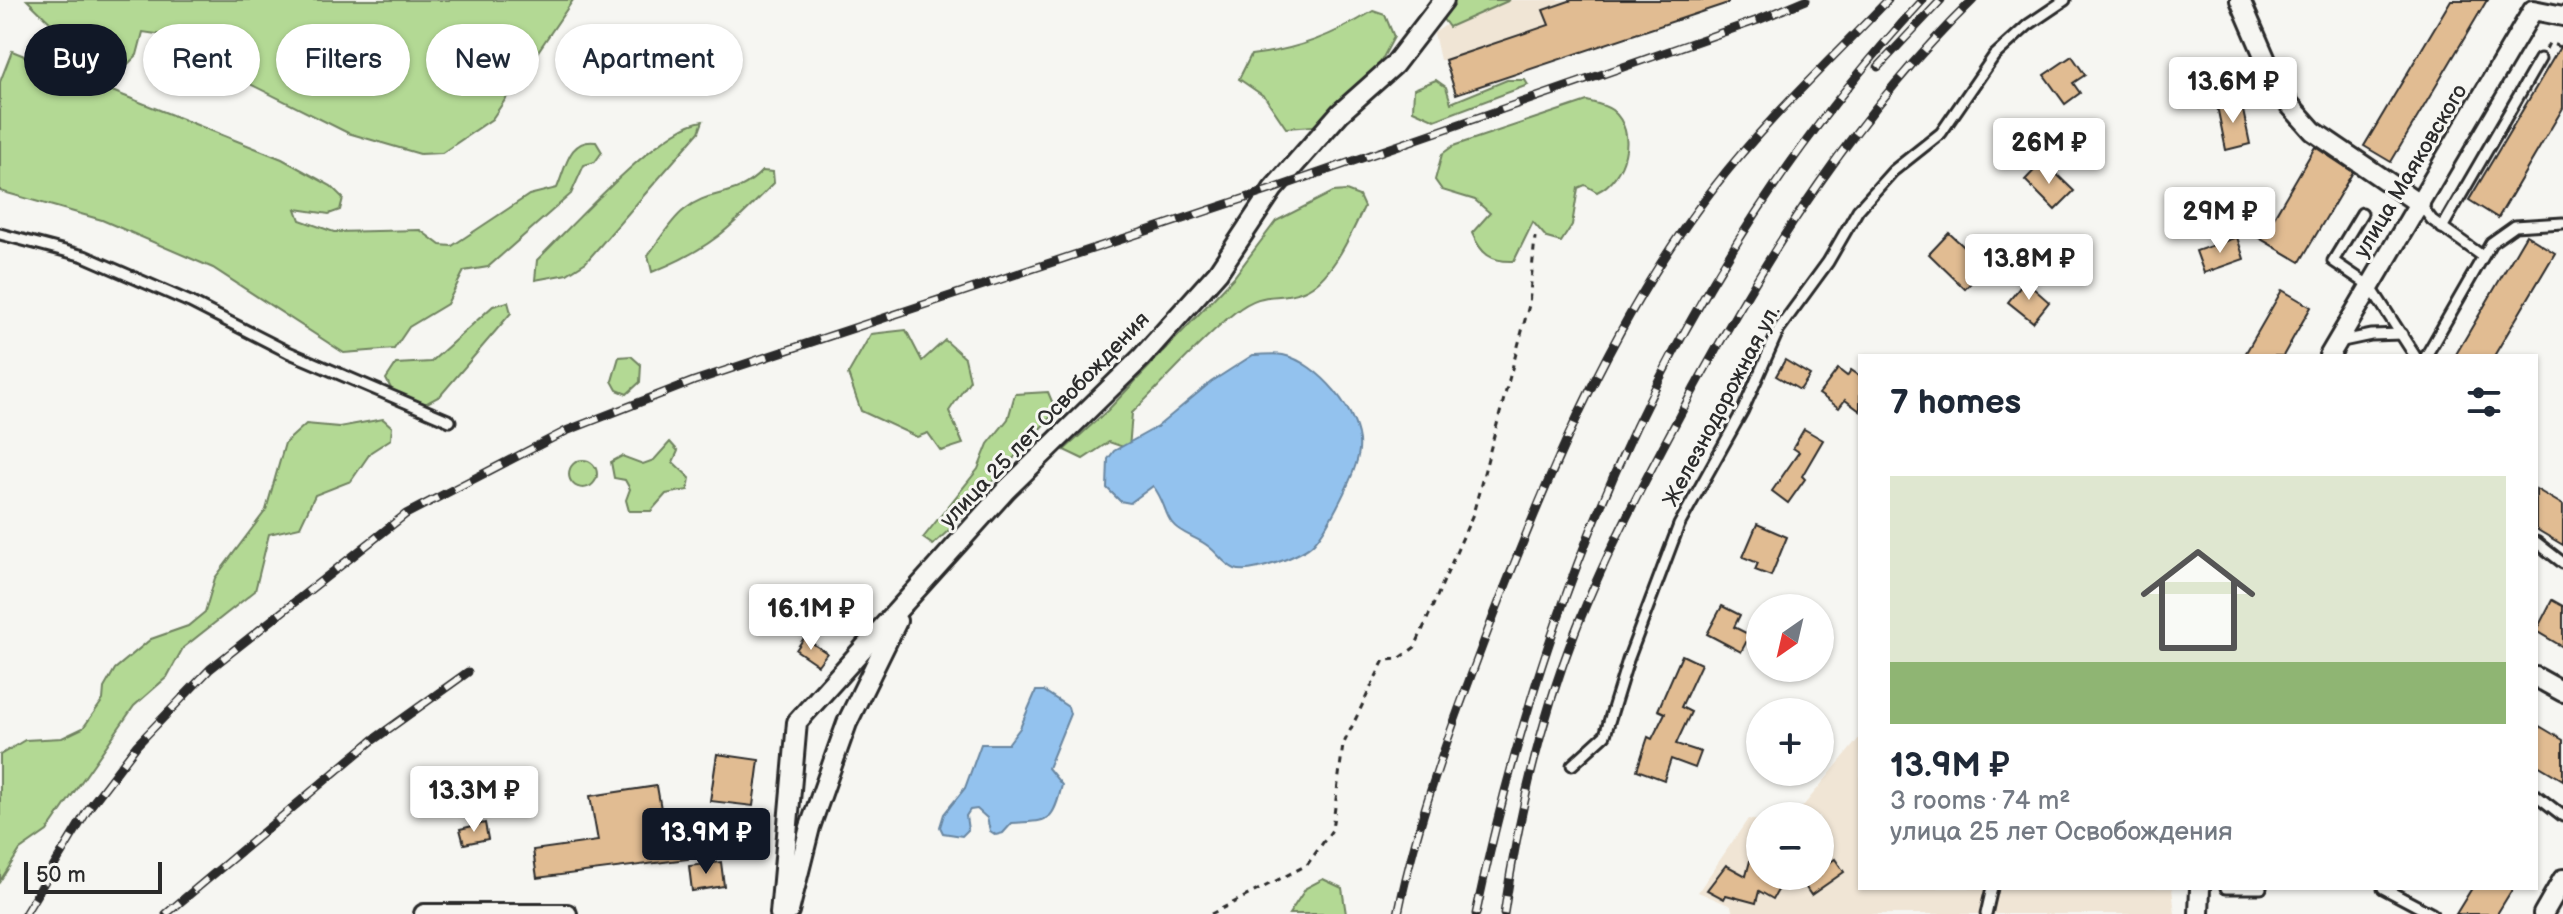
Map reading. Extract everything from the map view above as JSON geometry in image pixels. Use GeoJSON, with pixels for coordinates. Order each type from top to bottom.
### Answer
{"type":"FeatureCollection","features":[{"type":"Feature","properties":{"kind":"street","name":"улица 25 лет Освобождения"},"geometry":{"type":"LineString","coordinates":[[780,914],[797,722],[1016,480],[1141,358],[1218,272],[1273,189],[1340,113],[1394,65],[1444,0]]}},
{"type":"Feature","properties":{"kind":"street"},"geometry":{"type":"LineString","coordinates":[[2240,0],[2281,95],[2313,131],[2420,204]]}},
{"type":"Feature","properties":{"kind":"street","name":"улица Маяковского"},"geometry":{"type":"LineString","coordinates":[[2333,349],[2533,10],[2563,16]]}},
{"type":"Feature","properties":{"kind":"street"},"geometry":{"type":"LineString","coordinates":[[788,914],[810,827],[847,723],[907,601]]}},
{"type":"Feature","properties":{"kind":"street"},"geometry":{"type":"LineString","coordinates":[[2538,678],[2563,692]]}},
{"type":"Feature","properties":{"kind":"street"},"geometry":{"type":"LineString","coordinates":[[2543,914],[2563,879]]}},
{"type":"Feature","properties":{"kind":"street"},"geometry":{"type":"LineString","coordinates":[[2199,914],[2200,890]]}},
{"type":"Feature","properties":{"kind":"street"},"geometry":{"type":"LineString","coordinates":[[424,914],[567,914]]}},
{"type":"Feature","properties":{"kind":"lane","name":"Железнодорожная ул."},"geometry":{"type":"LineString","coordinates":[[1572,765],[1605,735],[1628,660],[1679,525],[1743,410],[1779,329],[1828,262],[1858,210],[1893,171],[1941,133],[1994,56],[2028,25],[2065,0]]}},
{"type":"Feature","properties":{"kind":"lane"},"geometry":{"type":"LineString","coordinates":[[2442,228],[2540,59]]}},
{"type":"Feature","properties":{"kind":"lane"},"geometry":{"type":"LineString","coordinates":[[2420,204],[2442,228],[2481,255]]}},
{"type":"Feature","properties":{"kind":"lane"},"geometry":{"type":"LineString","coordinates":[[2362,213],[2333,261],[2370,286],[2414,354]]}},
{"type":"Feature","properties":{"kind":"lane"},"geometry":{"type":"LineString","coordinates":[[2427,354],[2481,255],[2501,233],[2531,222],[2563,223]]}},
{"type":"Feature","properties":{"kind":"lane"},"geometry":{"type":"LineString","coordinates":[[0,234],[84,256],[190,302],[288,352],[450,421]]}},
{"type":"Feature","properties":{"kind":"lane"},"geometry":{"type":"LineString","coordinates":[[2333,349],[2371,335],[2402,334]]}},
{"type":"Feature","properties":{"kind":"lane"},"geometry":{"type":"LineString","coordinates":[[2538,544],[2563,563]]}},
{"type":"Feature","properties":{"kind":"lane"},"geometry":{"type":"LineString","coordinates":[[2538,797],[2563,816]]}},
{"type":"Feature","properties":{"kind":"lane"},"geometry":{"type":"LineString","coordinates":[[1986,914],[1992,890]]}},
{"type":"Feature","properties":{"kind":"lane"},"geometry":{"type":"LineString","coordinates":[[2387,890],[2432,914]]}},
{"type":"Feature","properties":{"kind":"path"},"geometry":{"type":"LineString","coordinates":[[2549,43],[2563,48]]}},
{"type":"Feature","properties":{"kind":"path"},"geometry":{"type":"LineString","coordinates":[[1211,914],[1307,865],[1332,830],[1343,745],[1384,660],[1399,659],[1415,647],[1473,514],[1529,305],[1535,237]]}},
{"type":"Feature","properties":{"kind":"shaded area"},"geometry":{"type":"Polygon","coordinates":[[[1483,0],[1734,0],[1456,94],[1445,60],[1440,60],[1434,33],[1483,0]]]}},
{"type":"Feature","properties":{"kind":"shaded area"},"geometry":{"type":"Polygon","coordinates":[[[1858,739],[1858,890],[2172,890],[2175,914],[1733,914],[1731,906],[1698,892],[1746,822],[1746,890],[1834,890],[1834,802],[1807,802],[1820,786],[1834,786],[1834,769],[1858,739]]]}},
{"type":"Feature","properties":{"kind":"green space"},"geometry":{"type":"Polygon","coordinates":[[[27,0],[573,0],[539,50],[539,24],[426,24],[426,96],[508,96],[492,119],[442,153],[420,154],[348,133],[260,89],[260,24],[143,24],[137,55],[127,65],[127,24],[52,24],[27,0]]]}},
{"type":"Feature","properties":{"kind":"green space"},"geometry":{"type":"Polygon","coordinates":[[[1453,0],[1510,0],[1449,27],[1439,14],[1453,0]]]}},
{"type":"Feature","properties":{"kind":"green space"},"geometry":{"type":"Polygon","coordinates":[[[1373,11],[1385,15],[1394,37],[1378,67],[1314,126],[1286,128],[1265,97],[1239,79],[1251,55],[1315,40],[1373,11]]]}},
{"type":"Feature","properties":{"kind":"green space"},"geometry":{"type":"Polygon","coordinates":[[[12,51],[24,56],[24,96],[124,96],[282,159],[331,186],[343,198],[340,210],[329,214],[296,209],[300,220],[334,232],[420,230],[440,245],[452,246],[529,195],[557,188],[570,156],[580,145],[596,142],[602,152],[595,162],[584,165],[571,194],[488,267],[464,271],[447,304],[409,327],[394,349],[344,353],[213,268],[102,220],[0,191],[0,82],[12,51]]]}},
{"type":"Feature","properties":{"kind":"green space"},"geometry":{"type":"Polygon","coordinates":[[[1436,80],[1446,87],[1451,103],[1507,80],[1525,80],[1528,85],[1435,120],[1413,110],[1414,89],[1436,80]]]}},
{"type":"Feature","properties":{"kind":"green space"},"geometry":{"type":"Polygon","coordinates":[[[1587,101],[1612,110],[1625,130],[1625,154],[1615,177],[1597,192],[1585,185],[1578,188],[1572,225],[1561,242],[1547,238],[1533,222],[1514,261],[1488,255],[1472,233],[1490,213],[1475,200],[1442,190],[1435,180],[1442,154],[1453,146],[1587,101]]]}},
{"type":"Feature","properties":{"kind":"green space"},"geometry":{"type":"Polygon","coordinates":[[[703,121],[699,132],[586,262],[567,274],[535,280],[537,260],[617,180],[664,140],[685,127],[703,121]]]}},
{"type":"Feature","properties":{"kind":"green space"},"geometry":{"type":"Polygon","coordinates":[[[762,171],[773,172],[774,183],[732,225],[705,246],[652,272],[648,255],[679,215],[694,203],[742,186],[762,171]]]}},
{"type":"Feature","properties":{"kind":"green space"},"geometry":{"type":"Polygon","coordinates":[[[1346,191],[1359,196],[1364,207],[1340,254],[1323,277],[1303,291],[1263,298],[1245,305],[1221,324],[1132,413],[1129,449],[1109,442],[1083,459],[1064,450],[1108,410],[1234,277],[1276,221],[1333,192],[1346,191]]]}},
{"type":"Feature","properties":{"kind":"green space"},"geometry":{"type":"Polygon","coordinates":[[[508,302],[511,313],[440,396],[414,410],[394,394],[386,379],[396,364],[431,362],[493,306],[508,302]]]}},
{"type":"Feature","properties":{"kind":"green space"},"geometry":{"type":"Polygon","coordinates":[[[906,330],[922,361],[945,340],[965,358],[970,380],[949,411],[963,444],[941,451],[928,433],[917,437],[861,411],[848,374],[871,334],[906,330]]]}},
{"type":"Feature","properties":{"kind":"green space"},"geometry":{"type":"Polygon","coordinates":[[[631,356],[641,365],[640,382],[627,394],[617,390],[612,381],[619,357],[631,356]]]}},
{"type":"Feature","properties":{"kind":"green space"},"geometry":{"type":"Polygon","coordinates":[[[1048,392],[1056,411],[951,528],[933,545],[923,538],[978,469],[988,444],[1008,419],[1015,394],[1048,392]]]}},
{"type":"Feature","properties":{"kind":"green space"},"geometry":{"type":"Polygon","coordinates":[[[383,419],[392,427],[391,439],[371,452],[351,481],[315,495],[300,527],[269,534],[255,591],[183,648],[167,677],[134,706],[47,831],[20,850],[0,881],[0,755],[25,740],[62,738],[83,728],[103,700],[104,688],[115,669],[151,639],[188,626],[205,612],[215,578],[266,510],[285,443],[306,424],[339,427],[383,419]]]}},
{"type":"Feature","properties":{"kind":"green space"},"geometry":{"type":"Polygon","coordinates":[[[670,442],[678,451],[673,462],[690,478],[688,490],[666,494],[651,511],[629,511],[626,500],[630,489],[625,480],[614,478],[611,462],[622,456],[643,464],[654,460],[670,442]]]}},
{"type":"Feature","properties":{"kind":"green space"},"geometry":{"type":"Polygon","coordinates":[[[583,460],[593,464],[597,474],[593,484],[583,488],[573,484],[569,474],[573,464],[583,460]]]}},
{"type":"Feature","properties":{"kind":"green space"},"geometry":{"type":"Polygon","coordinates":[[[1323,879],[1342,888],[1346,914],[1289,914],[1306,888],[1323,879]]]}},
{"type":"Feature","properties":{"kind":"water"},"geometry":{"type":"Polygon","coordinates":[[[1253,355],[1283,355],[1310,368],[1323,379],[1346,406],[1354,421],[1359,450],[1341,498],[1314,543],[1276,563],[1243,570],[1231,567],[1208,546],[1175,527],[1153,486],[1130,503],[1120,501],[1107,488],[1108,459],[1114,451],[1157,427],[1211,382],[1253,355]]]}},
{"type":"Feature","properties":{"kind":"water"},"geometry":{"type":"Polygon","coordinates":[[[1036,691],[1044,691],[1068,707],[1070,714],[1048,768],[1062,785],[1052,814],[1041,820],[1012,823],[1003,833],[996,835],[990,831],[987,818],[977,809],[970,810],[966,816],[968,830],[962,836],[943,833],[940,827],[944,814],[965,788],[981,744],[1008,744],[1020,728],[1036,691]]]}},
{"type":"Feature","properties":{"kind":"building"},"geometry":{"type":"Polygon","coordinates":[[[1572,0],[1728,0],[1728,3],[1456,94],[1445,60],[1549,25],[1543,10],[1572,0]]]}},
{"type":"Feature","properties":{"kind":"building"},"geometry":{"type":"Polygon","coordinates":[[[2451,0],[2487,0],[2391,162],[2364,146],[2451,0]]]}},
{"type":"Feature","properties":{"kind":"building"},"geometry":{"type":"Polygon","coordinates":[[[2563,42],[2563,108],[2498,218],[2469,200],[2563,42]]]}},
{"type":"Feature","properties":{"kind":"building"},"geometry":{"type":"Polygon","coordinates":[[[2072,56],[2085,75],[2073,83],[2080,93],[2065,104],[2044,75],[2072,56]]]}},
{"type":"Feature","properties":{"kind":"building"},"geometry":{"type":"Polygon","coordinates":[[[2241,101],[2250,144],[2226,150],[2217,106],[2241,101]]]}},
{"type":"Feature","properties":{"kind":"building"},"geometry":{"type":"Polygon","coordinates":[[[2315,147],[2353,172],[2300,262],[2244,229],[2234,198],[2264,188],[2274,217],[2315,147]]]}},
{"type":"Feature","properties":{"kind":"building"},"geometry":{"type":"Polygon","coordinates":[[[2043,161],[2074,191],[2055,210],[2025,180],[2043,161]]]}},
{"type":"Feature","properties":{"kind":"building"},"geometry":{"type":"Polygon","coordinates":[[[1949,233],[1986,267],[1965,289],[1929,254],[1949,233]]]}},
{"type":"Feature","properties":{"kind":"building"},"geometry":{"type":"Polygon","coordinates":[[[2526,235],[2555,253],[2495,354],[2456,354],[2526,235]]]}},
{"type":"Feature","properties":{"kind":"building"},"geometry":{"type":"Polygon","coordinates":[[[2237,237],[2244,259],[2204,273],[2196,251],[2237,237]]]}},
{"type":"Feature","properties":{"kind":"building"},"geometry":{"type":"Polygon","coordinates":[[[2025,281],[2049,302],[2033,322],[2008,302],[2025,281]]]}},
{"type":"Feature","properties":{"kind":"building"},"geometry":{"type":"Polygon","coordinates":[[[2282,290],[2311,307],[2284,354],[2245,354],[2282,290]]]}},
{"type":"Feature","properties":{"kind":"building"},"geometry":{"type":"Polygon","coordinates":[[[1785,360],[1810,375],[1800,390],[1776,376],[1785,360]]]}},
{"type":"Feature","properties":{"kind":"building"},"geometry":{"type":"Polygon","coordinates":[[[1838,369],[1847,376],[1851,370],[1858,375],[1858,410],[1845,400],[1839,408],[1819,394],[1838,369]]]}},
{"type":"Feature","properties":{"kind":"building"},"geometry":{"type":"Polygon","coordinates":[[[1804,429],[1823,440],[1802,476],[1805,479],[1788,503],[1772,491],[1799,452],[1793,448],[1804,429]]]}},
{"type":"Feature","properties":{"kind":"building"},"geometry":{"type":"Polygon","coordinates":[[[2538,490],[2563,505],[2563,545],[2538,530],[2538,490]]]}},
{"type":"Feature","properties":{"kind":"building"},"geometry":{"type":"Polygon","coordinates":[[[1757,524],[1787,537],[1771,576],[1755,570],[1758,563],[1743,557],[1757,524]]]}},
{"type":"Feature","properties":{"kind":"building"},"geometry":{"type":"Polygon","coordinates":[[[2552,600],[2563,606],[2563,647],[2538,632],[2552,600]]]}},
{"type":"Feature","properties":{"kind":"building"},"geometry":{"type":"Polygon","coordinates":[[[1722,606],[1740,615],[1734,627],[1746,633],[1746,643],[1741,652],[1707,634],[1722,606]]]}},
{"type":"Feature","properties":{"kind":"building"},"geometry":{"type":"Polygon","coordinates":[[[804,638],[827,653],[818,665],[796,650],[804,638]]]}},
{"type":"Feature","properties":{"kind":"building"},"geometry":{"type":"Polygon","coordinates":[[[1682,655],[1701,664],[1681,707],[1691,712],[1676,744],[1701,752],[1695,768],[1671,759],[1664,780],[1637,770],[1648,737],[1652,739],[1665,713],[1658,710],[1682,655]]]}},
{"type":"Feature","properties":{"kind":"building"},"geometry":{"type":"Polygon","coordinates":[[[2538,725],[2563,740],[2563,780],[2538,765],[2538,725]]]}},
{"type":"Feature","properties":{"kind":"building"},"geometry":{"type":"Polygon","coordinates":[[[717,754],[759,760],[753,806],[710,801],[717,754]]]}},
{"type":"Feature","properties":{"kind":"building"},"geometry":{"type":"Polygon","coordinates":[[[657,786],[665,832],[684,830],[688,859],[537,878],[533,850],[598,841],[590,796],[657,786]]]}},
{"type":"Feature","properties":{"kind":"building"},"geometry":{"type":"Polygon","coordinates":[[[485,823],[488,839],[464,844],[460,829],[485,823]]]}},
{"type":"Feature","properties":{"kind":"building"},"geometry":{"type":"Polygon","coordinates":[[[1834,860],[1844,872],[1834,879],[1834,860]]]}},
{"type":"Feature","properties":{"kind":"building"},"geometry":{"type":"Polygon","coordinates":[[[721,862],[724,886],[692,891],[689,866],[721,862]]]}},
{"type":"Feature","properties":{"kind":"building"},"geometry":{"type":"Polygon","coordinates":[[[1726,865],[1746,876],[1746,890],[1778,890],[1773,899],[1759,891],[1756,903],[1726,895],[1724,899],[1707,890],[1726,865]]]}},
{"type":"Feature","properties":{"kind":"building"},"geometry":{"type":"Polygon","coordinates":[[[2471,890],[2512,890],[2497,914],[2456,914],[2471,890]]]}},
{"type":"Feature","properties":{"kind":"railway"},"geometry":{"type":"LineString","coordinates":[[25,914],[89,808],[137,745],[210,669],[406,514],[566,431],[694,381],[1273,189],[1758,20],[1806,0]]}},
{"type":"Feature","properties":{"kind":"railway"},"geometry":{"type":"LineString","coordinates":[[1398,914],[1427,802],[1478,656],[1562,450],[1616,340],[1646,287],[1715,186],[1777,114],[1888,0]]}},
{"type":"Feature","properties":{"kind":"railway"},"geometry":{"type":"LineString","coordinates":[[1476,914],[1506,787],[1542,663],[1586,543],[1636,426],[1695,313],[1762,204],[1838,100],[1923,0]]}},
{"type":"Feature","properties":{"kind":"railway"},"geometry":{"type":"LineString","coordinates":[[1878,67],[1941,0]]}},
{"type":"Feature","properties":{"kind":"railway"},"geometry":{"type":"LineString","coordinates":[[1504,914],[1523,806],[1562,666],[1616,539],[1647,478],[1725,334],[1820,183],[1892,88],[1973,0]]}},
{"type":"Feature","properties":{"kind":"railway"},"geometry":{"type":"LineString","coordinates":[[166,914],[373,740],[468,672]]}}]}
